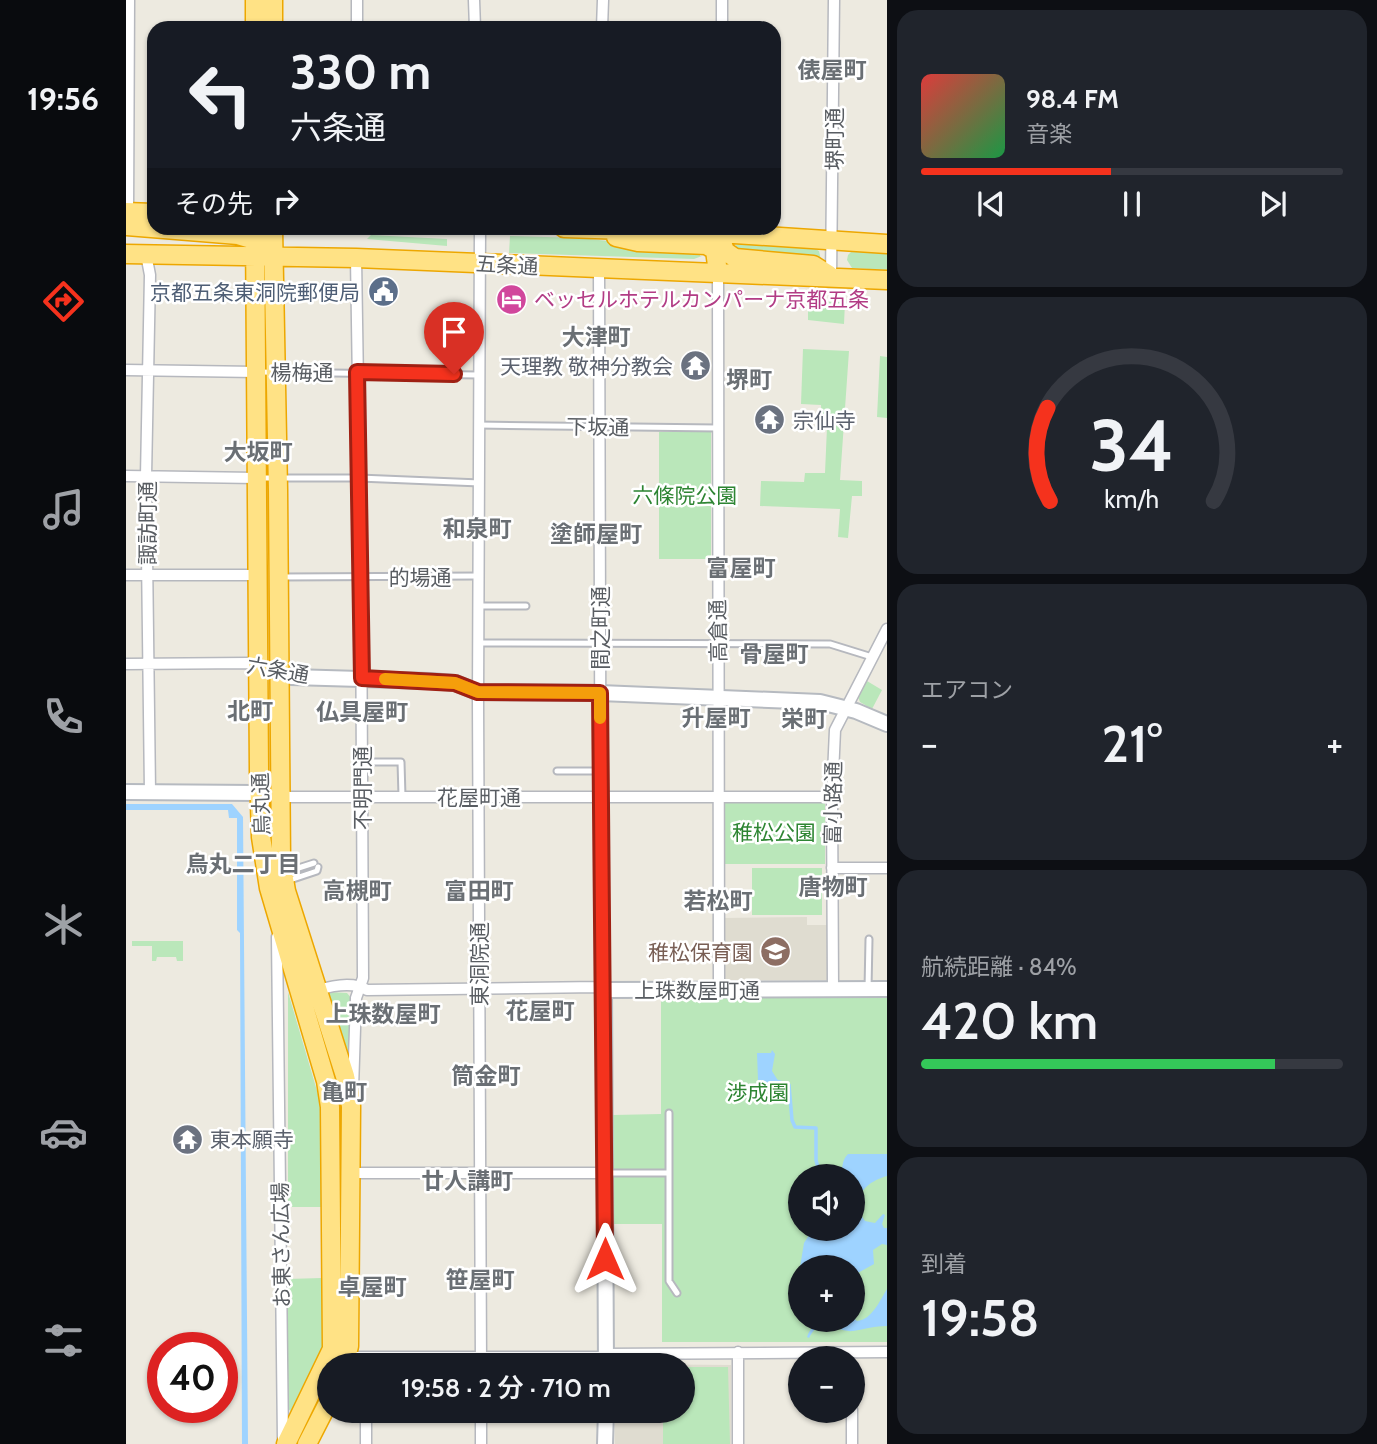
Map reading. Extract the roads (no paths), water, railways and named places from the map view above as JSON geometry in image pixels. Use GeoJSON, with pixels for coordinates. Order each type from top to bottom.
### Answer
{"type":"FeatureCollection","features":[{"type":"Feature","properties":{"kind":"highway"},"geometry":{"type":"LineString","coordinates":[[255,0],[255,21]]}},
{"type":"Feature","properties":{"kind":"highway"},"geometry":{"type":"LineString","coordinates":[[273,0],[273,21]]}},
{"type":"Feature","properties":{"kind":"highway"},"geometry":{"type":"LineString","coordinates":[[127,217],[147,214]]}},
{"type":"Feature","properties":{"kind":"highway"},"geometry":{"type":"LineString","coordinates":[[127,217],[147,220]]}},
{"type":"Feature","properties":{"kind":"highway"},"geometry":{"type":"LineString","coordinates":[[238,235],[260,245]]}},
{"type":"Feature","properties":{"kind":"highway"},"geometry":{"type":"LineString","coordinates":[[613,235],[638,243],[706,245],[715,250],[718,273]]}},
{"type":"Feature","properties":{"kind":"highway"},"geometry":{"type":"LineString","coordinates":[[721,235],[725,251],[735,258],[813,265],[831,278]]}},
{"type":"Feature","properties":{"kind":"highway"},"geometry":{"type":"LineString","coordinates":[[771,235],[887,244]]}},
{"type":"Feature","properties":{"kind":"highway","name":"五条通"},"geometry":{"type":"LineString","coordinates":[[126,254],[260,245],[356,258],[887,281]]}},
{"type":"Feature","properties":{"kind":"highway","name":"烏丸通"},"geometry":{"type":"LineString","coordinates":[[260,245],[256,372],[260,793],[265,866],[277,919],[345,1076],[351,1106],[349,1334],[343,1353]]}},
{"type":"Feature","properties":{"kind":"highway","name":"烏丸通"},"geometry":{"type":"LineString","coordinates":[[260,245],[276,372],[279,796],[284,878],[329,1094],[332,1349],[335,1353]]}},
{"type":"Feature","properties":{"kind":"highway"},"geometry":{"type":"LineString","coordinates":[[330,1173],[351,1173]]}},
{"type":"Feature","properties":{"kind":"highway","name":"烏丸通"},"geometry":{"type":"LineString","coordinates":[[285,1444],[317,1396]]}},
{"type":"Feature","properties":{"kind":"highway"},"geometry":{"type":"LineString","coordinates":[[307,1444],[318,1423]]}},
{"type":"Feature","properties":{"kind":"street"},"geometry":{"type":"LineString","coordinates":[[127,217],[129,0]]}},
{"type":"Feature","properties":{"kind":"street"},"geometry":{"type":"LineString","coordinates":[[357,0],[357,21]]}},
{"type":"Feature","properties":{"kind":"street"},"geometry":{"type":"LineString","coordinates":[[474,0],[475,21]]}},
{"type":"Feature","properties":{"kind":"street"},"geometry":{"type":"LineString","coordinates":[[602,21],[603,0]]}},
{"type":"Feature","properties":{"kind":"street"},"geometry":{"type":"LineString","coordinates":[[722,0],[722,21]]}},
{"type":"Feature","properties":{"kind":"street","name":"堺町通"},"geometry":{"type":"LineString","coordinates":[[831,278],[834,0]]}},
{"type":"Feature","properties":{"kind":"street","name":"東洞院通"},"geometry":{"type":"LineString","coordinates":[[480,235],[478,797],[481,1353]]}},
{"type":"Feature","properties":{"kind":"street","name":"諏訪町通"},"geometry":{"type":"LineString","coordinates":[[146,254],[150,275],[146,476],[150,792]]}},
{"type":"Feature","properties":{"kind":"street","name":"不明門通"},"geometry":{"type":"LineString","coordinates":[[351,1106],[355,1069],[356,998],[363,978],[356,258]]}},
{"type":"Feature","properties":{"kind":"street","name":"間之町通"},"geometry":{"type":"LineString","coordinates":[[599,268],[601,981],[604,990],[606,1353]]}},
{"type":"Feature","properties":{"kind":"street","name":"高倉通"},"geometry":{"type":"LineString","coordinates":[[718,273],[719,990]]}},
{"type":"Feature","properties":{"kind":"street","name":"楊梅通"},"geometry":{"type":"LineString","coordinates":[[126,370],[256,372]]}},
{"type":"Feature","properties":{"kind":"street"},"geometry":{"type":"LineString","coordinates":[[126,476],[257,478]]}},
{"type":"Feature","properties":{"kind":"street"},"geometry":{"type":"LineString","coordinates":[[126,575],[258,575]]}},
{"type":"Feature","properties":{"kind":"street","name":"富小路通"},"geometry":{"type":"LineString","coordinates":[[833,989],[832,797],[835,730],[887,629]]}},
{"type":"Feature","properties":{"kind":"street","name":"六条通"},"geometry":{"type":"LineString","coordinates":[[126,664],[248,663],[291,677],[455,683],[478,692],[600,693],[820,702],[846,708],[887,724]]}},
{"type":"Feature","properties":{"kind":"street","name":"花屋町通"},"geometry":{"type":"LineString","coordinates":[[126,792],[260,793],[279,796],[832,797]]}},
{"type":"Feature","properties":{"kind":"street"},"geometry":{"type":"LineString","coordinates":[[832,868],[887,868]]}},
{"type":"Feature","properties":{"kind":"street","name":"お東さん広場"},"geometry":{"type":"LineString","coordinates":[[277,919],[285,1444]]}},
{"type":"Feature","properties":{"kind":"street","name":"上珠数屋町通"},"geometry":{"type":"LineString","coordinates":[[309,994],[325,987],[360,985],[366,990],[598,987],[604,990],[887,989]]}},
{"type":"Feature","properties":{"kind":"street"},"geometry":{"type":"LineString","coordinates":[[351,1173],[605,1173]]}},
{"type":"Feature","properties":{"kind":"street"},"geometry":{"type":"LineString","coordinates":[[738,1352],[738,1444]]}},
{"type":"Feature","properties":{"kind":"street"},"geometry":{"type":"LineString","coordinates":[[865,1354],[887,1352]]}},
{"type":"Feature","properties":{"kind":"street"},"geometry":{"type":"LineString","coordinates":[[695,1355],[788,1353]]}},
{"type":"Feature","properties":{"kind":"street"},"geometry":{"type":"LineString","coordinates":[[366,1423],[366,1444]]}},
{"type":"Feature","properties":{"kind":"street"},"geometry":{"type":"LineString","coordinates":[[481,1423],[481,1444]]}},
{"type":"Feature","properties":{"kind":"street"},"geometry":{"type":"LineString","coordinates":[[606,1423],[606,1444]]}},
{"type":"Feature","properties":{"kind":"street"},"geometry":{"type":"LineString","coordinates":[[852,1423],[852,1444]]}},
{"type":"Feature","properties":{"kind":"lane","name":"楊梅通"},"geometry":{"type":"LineString","coordinates":[[256,372],[478,375]]}},
{"type":"Feature","properties":{"kind":"lane","name":"下坂通"},"geometry":{"type":"LineString","coordinates":[[478,425],[717,428]]}},
{"type":"Feature","properties":{"kind":"lane"},"geometry":{"type":"LineString","coordinates":[[257,478],[359,478],[480,484]]}},
{"type":"Feature","properties":{"kind":"lane","name":"的場通"},"geometry":{"type":"LineString","coordinates":[[278,577],[478,576]]}},
{"type":"Feature","properties":{"kind":"lane"},"geometry":{"type":"LineString","coordinates":[[478,606],[526,606]]}},
{"type":"Feature","properties":{"kind":"lane"},"geometry":{"type":"LineString","coordinates":[[478,643],[830,644],[872,657]]}},
{"type":"Feature","properties":{"kind":"lane"},"geometry":{"type":"LineString","coordinates":[[362,762],[401,762],[402,796]]}},
{"type":"Feature","properties":{"kind":"lane"},"geometry":{"type":"LineString","coordinates":[[557,771],[600,771]]}},
{"type":"Feature","properties":{"kind":"lane"},"geometry":{"type":"LineString","coordinates":[[284,878],[316,865]]}},
{"type":"Feature","properties":{"kind":"lane"},"geometry":{"type":"LineString","coordinates":[[869,939],[869,989]]}},
{"type":"Feature","properties":{"kind":"lane"},"geometry":{"type":"LineString","coordinates":[[669,1113],[668,1281],[677,1293]]}},
{"type":"Feature","properties":{"kind":"lane"},"geometry":{"type":"LineString","coordinates":[[605,1173],[669,1174]]}},
{"type":"Feature","properties":{"kind":"water"},"geometry":{"type":"Polygon","coordinates":[[[126,804],[232,804],[243,817],[248,1444],[242,1444],[237,818],[229,818],[228,810],[126,810],[126,804]]]}},
{"type":"Feature","properties":{"kind":"water"},"geometry":{"type":"Polygon","coordinates":[[[772,1050],[775,1054],[772,1071],[777,1079],[776,1083],[764,1085],[758,1080],[757,1053],[771,1053],[772,1050]]]}},
{"type":"Feature","properties":{"kind":"water"},"geometry":{"type":"Polygon","coordinates":[[[848,1154],[887,1154],[887,1176],[865,1188],[865,1164],[842,1164],[848,1154]]]}},
{"type":"Feature","properties":{"kind":"water"},"geometry":{"type":"Polygon","coordinates":[[[885,1215],[882,1224],[887,1228],[887,1245],[882,1244],[873,1250],[874,1264],[865,1269],[865,1255],[802,1255],[804,1243],[865,1241],[865,1221],[875,1223],[885,1215]]]}},
{"type":"Feature","properties":{"kind":"water"},"geometry":{"type":"Polygon","coordinates":[[[887,1289],[887,1326],[865,1329],[865,1318],[875,1309],[887,1289]]]}},
{"type":"Feature","properties":{"kind":"waterway"},"geometry":{"type":"LineString","coordinates":[[776,1081],[789,1085],[795,1127],[816,1128],[817,1164]]}},
{"type":"Feature","properties":{"kind":"place","name":"京都五条東洞院郵便局"},"geometry":{"type":"Point","coordinates":[383,292]}},
{"type":"Feature","properties":{"kind":"place","name":"ベッセルホテルカンパーナ京都五条"},"geometry":{"type":"Point","coordinates":[511,299]}},
{"type":"Feature","properties":{"kind":"place","name":"天理教 敬神分教会"},"geometry":{"type":"Point","coordinates":[696,366]}},
{"type":"Feature","properties":{"kind":"place","name":"宗仙寺"},"geometry":{"type":"Point","coordinates":[770,420]}},
{"type":"Feature","properties":{"kind":"place","name":"稚松保育園"},"geometry":{"type":"Point","coordinates":[776,952]}},
{"type":"Feature","properties":{"kind":"place","name":"東本願寺"},"geometry":{"type":"Point","coordinates":[187,1139]}},
{"type":"Feature","properties":{"kind":"district","name":"俵屋町"},"geometry":{"type":"Point","coordinates":[832,70]}},
{"type":"Feature","properties":{"kind":"district","name":"大津町"},"geometry":{"type":"Point","coordinates":[596,337]}},
{"type":"Feature","properties":{"kind":"district","name":"堺町"},"geometry":{"type":"Point","coordinates":[749,380]}},
{"type":"Feature","properties":{"kind":"district","name":"大坂町"},"geometry":{"type":"Point","coordinates":[258,452]}},
{"type":"Feature","properties":{"kind":"district","name":"和泉町"},"geometry":{"type":"Point","coordinates":[477,529]}},
{"type":"Feature","properties":{"kind":"district","name":"塗師屋町"},"geometry":{"type":"Point","coordinates":[596,534]}},
{"type":"Feature","properties":{"kind":"district","name":"富屋町"},"geometry":{"type":"Point","coordinates":[741,568]}},
{"type":"Feature","properties":{"kind":"district","name":"骨屋町"},"geometry":{"type":"Point","coordinates":[774,654]}},
{"type":"Feature","properties":{"kind":"district","name":"北町"},"geometry":{"type":"Point","coordinates":[250,711]}},
{"type":"Feature","properties":{"kind":"district","name":"仏具屋町"},"geometry":{"type":"Point","coordinates":[362,712]}},
{"type":"Feature","properties":{"kind":"district","name":"升屋町"},"geometry":{"type":"Point","coordinates":[716,718]}},
{"type":"Feature","properties":{"kind":"district","name":"栄町"},"geometry":{"type":"Point","coordinates":[804,719]}},
{"type":"Feature","properties":{"kind":"district","name":"烏丸二丁目"},"geometry":{"type":"Point","coordinates":[243,864]}},
{"type":"Feature","properties":{"kind":"district","name":"唐物町"},"geometry":{"type":"Point","coordinates":[833,887]}},
{"type":"Feature","properties":{"kind":"district","name":"高槻町"},"geometry":{"type":"Point","coordinates":[357,891]}},
{"type":"Feature","properties":{"kind":"district","name":"富田町"},"geometry":{"type":"Point","coordinates":[479,891]}},
{"type":"Feature","properties":{"kind":"district","name":"若松町"},"geometry":{"type":"Point","coordinates":[718,901]}},
{"type":"Feature","properties":{"kind":"district","name":"花屋町"},"geometry":{"type":"Point","coordinates":[540,1011]}},
{"type":"Feature","properties":{"kind":"district","name":"上珠数屋町"},"geometry":{"type":"Point","coordinates":[383,1014]}},
{"type":"Feature","properties":{"kind":"district","name":"筒金町"},"geometry":{"type":"Point","coordinates":[486,1076]}},
{"type":"Feature","properties":{"kind":"district","name":"亀町"},"geometry":{"type":"Point","coordinates":[344,1092]}},
{"type":"Feature","properties":{"kind":"district","name":"廿人講町"},"geometry":{"type":"Point","coordinates":[467,1181]}},
{"type":"Feature","properties":{"kind":"district","name":"笹屋町"},"geometry":{"type":"Point","coordinates":[480,1280]}},
{"type":"Feature","properties":{"kind":"district","name":"卓屋町"},"geometry":{"type":"Point","coordinates":[372,1287]}},
{"type":"Feature","properties":{"kind":"park label","name":"六條院公園"},"geometry":{"type":"Point","coordinates":[685,495]}},
{"type":"Feature","properties":{"kind":"park label","name":"稚松公園"},"geometry":{"type":"Point","coordinates":[774,832]}},
{"type":"Feature","properties":{"kind":"park label","name":"渉成園"},"geometry":{"type":"Point","coordinates":[758,1092]}}]}
